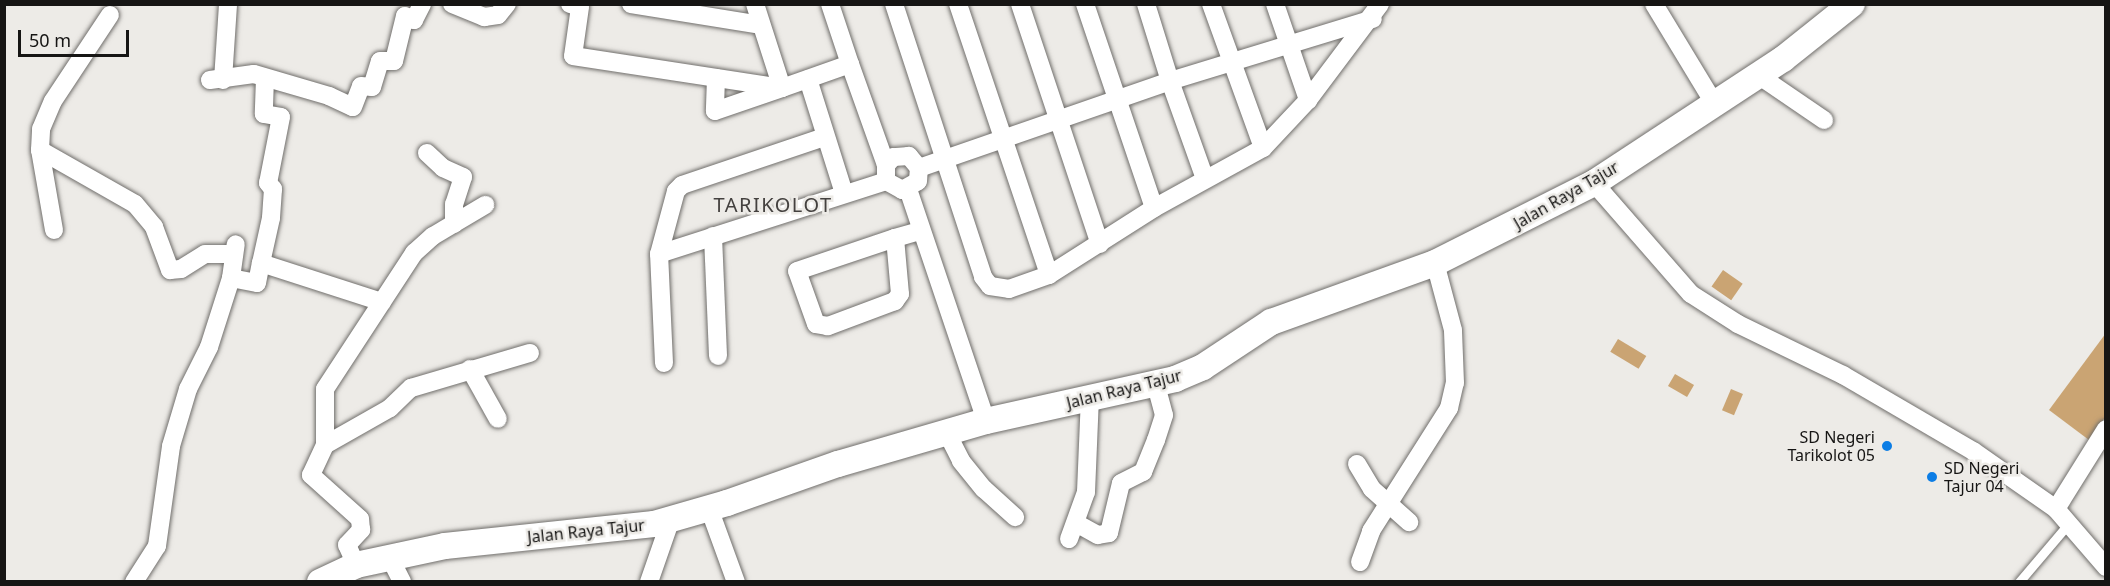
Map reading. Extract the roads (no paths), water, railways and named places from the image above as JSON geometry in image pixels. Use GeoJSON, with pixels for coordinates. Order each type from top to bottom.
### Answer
{"type":"FeatureCollection","features":[{"type":"Feature","properties":{"kind":"main road","name":"Jalan Raya Tajur"},"geometry":{"type":"LineString","coordinates":[[320,582],[356,565],[445,546],[630,528],[671,519],[838,464],[986,421],[1156,385],[1203,367],[1271,322],[1435,263],[1594,183],[1758,75],[1852,4]]}},
{"type":"Feature","properties":{"kind":"street"},"geometry":{"type":"LineString","coordinates":[[228,4],[217,80],[254,74],[330,96],[353,107],[361,86],[372,87],[380,61],[394,62],[405,16],[414,20],[422,4]]}},
{"type":"Feature","properties":{"kind":"street"},"geometry":{"type":"LineString","coordinates":[[429,4],[442,11],[450,4],[484,17],[498,15],[507,4]]}},
{"type":"Feature","properties":{"kind":"street"},"geometry":{"type":"LineString","coordinates":[[570,4],[579,7],[573,56],[782,88]]}},
{"type":"Feature","properties":{"kind":"street"},"geometry":{"type":"LineString","coordinates":[[631,4],[760,25]]}},
{"type":"Feature","properties":{"kind":"street"},"geometry":{"type":"LineString","coordinates":[[755,4],[782,88]]}},
{"type":"Feature","properties":{"kind":"street"},"geometry":{"type":"LineString","coordinates":[[659,254],[844,193],[886,173],[893,157],[903,154],[913,159],[919,168],[918,181],[908,189],[895,189],[886,173],[830,4]]}},
{"type":"Feature","properties":{"kind":"street"},"geometry":{"type":"LineString","coordinates":[[894,4],[983,277],[990,286],[1009,289],[1049,275],[1154,208],[1263,148],[1308,100],[1376,12]]}},
{"type":"Feature","properties":{"kind":"street"},"geometry":{"type":"LineString","coordinates":[[958,4],[1049,275]]}},
{"type":"Feature","properties":{"kind":"street"},"geometry":{"type":"LineString","coordinates":[[1020,4],[1100,244]]}},
{"type":"Feature","properties":{"kind":"street"},"geometry":{"type":"LineString","coordinates":[[1085,4],[1154,208]]}},
{"type":"Feature","properties":{"kind":"street"},"geometry":{"type":"LineString","coordinates":[[1146,4],[1170,81],[1205,179]]}},
{"type":"Feature","properties":{"kind":"street"},"geometry":{"type":"LineString","coordinates":[[1211,4],[1263,148]]}},
{"type":"Feature","properties":{"kind":"street"},"geometry":{"type":"LineString","coordinates":[[1275,4],[1308,100]]}},
{"type":"Feature","properties":{"kind":"street"},"geometry":{"type":"LineString","coordinates":[[1654,4],[1714,103]]}},
{"type":"Feature","properties":{"kind":"street"},"geometry":{"type":"LineString","coordinates":[[919,168],[1116,98],[1232,62],[1376,12]]}},
{"type":"Feature","properties":{"kind":"street"},"geometry":{"type":"LineString","coordinates":[[54,230],[40,150],[41,129],[52,101],[110,15]]}},
{"type":"Feature","properties":{"kind":"street"},"geometry":{"type":"LineString","coordinates":[[716,78],[715,111],[850,64]]}},
{"type":"Feature","properties":{"kind":"street"},"geometry":{"type":"LineString","coordinates":[[1758,75],[1824,120]]}},
{"type":"Feature","properties":{"kind":"street"},"geometry":{"type":"LineString","coordinates":[[231,278],[257,283],[271,218],[273,189],[268,183],[281,117],[264,114],[265,78]]}},
{"type":"Feature","properties":{"kind":"street"},"geometry":{"type":"LineString","coordinates":[[808,79],[844,193]]}},
{"type":"Feature","properties":{"kind":"street"},"geometry":{"type":"LineString","coordinates":[[663,363],[659,254],[676,191],[682,185],[825,137]]}},
{"type":"Feature","properties":{"kind":"street"},"geometry":{"type":"LineString","coordinates":[[40,150],[135,204],[154,227],[170,270],[181,269],[205,254],[235,249],[231,278],[209,346],[188,389],[175,428],[157,546],[134,582]]}},
{"type":"Feature","properties":{"kind":"street"},"geometry":{"type":"LineString","coordinates":[[427,153],[443,168],[463,177],[454,204],[454,224]]}},
{"type":"Feature","properties":{"kind":"street"},"geometry":{"type":"LineString","coordinates":[[1594,183],[1690,294],[1738,324],[1843,375],[1932,425],[2056,509],[2106,567]]}},
{"type":"Feature","properties":{"kind":"street"},"geometry":{"type":"LineString","coordinates":[[908,189],[920,231],[986,421]]}},
{"type":"Feature","properties":{"kind":"street"},"geometry":{"type":"LineString","coordinates":[[356,565],[347,545],[361,530],[360,519],[312,478],[311,471],[325,446],[325,389],[414,253],[485,205]]}},
{"type":"Feature","properties":{"kind":"street"},"geometry":{"type":"LineString","coordinates":[[895,238],[900,294],[895,302],[828,326],[816,324],[797,271],[895,238],[920,231]]}},
{"type":"Feature","properties":{"kind":"street"},"geometry":{"type":"LineString","coordinates":[[713,236],[718,356]]}},
{"type":"Feature","properties":{"kind":"street"},"geometry":{"type":"LineString","coordinates":[[261,263],[382,302]]}},
{"type":"Feature","properties":{"kind":"street"},"geometry":{"type":"LineString","coordinates":[[1360,562],[1371,531],[1439,430],[1455,383],[1453,330],[1435,263]]}},
{"type":"Feature","properties":{"kind":"street"},"geometry":{"type":"LineString","coordinates":[[325,446],[390,408],[411,388],[530,353]]}},
{"type":"Feature","properties":{"kind":"street"},"geometry":{"type":"LineString","coordinates":[[470,369],[498,419]]}},
{"type":"Feature","properties":{"kind":"street"},"geometry":{"type":"LineString","coordinates":[[1090,398],[1086,492],[1073,531],[1098,535],[1109,533],[1121,483],[1143,472],[1156,440],[1164,415],[1156,385]]}},
{"type":"Feature","properties":{"kind":"street"},"geometry":{"type":"LineString","coordinates":[[2056,509],[2106,429]]}},
{"type":"Feature","properties":{"kind":"street"},"geometry":{"type":"LineString","coordinates":[[947,433],[961,461],[984,489],[1015,517]]}},
{"type":"Feature","properties":{"kind":"street"},"geometry":{"type":"LineString","coordinates":[[1357,464],[1388,505],[1409,522]]}},
{"type":"Feature","properties":{"kind":"street"},"geometry":{"type":"LineString","coordinates":[[709,508],[736,582]]}},
{"type":"Feature","properties":{"kind":"street"},"geometry":{"type":"LineString","coordinates":[[650,582],[671,519]]}},
{"type":"Feature","properties":{"kind":"street"},"geometry":{"type":"LineString","coordinates":[[390,558],[402,582]]}},
{"type":"Feature","properties":{"kind":"lane"},"geometry":{"type":"LineString","coordinates":[[2019,582],[2069,523]]}},
{"type":"Feature","properties":{"kind":"place","name":"SD Negeri Tarikolot 05"},"geometry":{"type":"Point","coordinates":[1887,446]}},
{"type":"Feature","properties":{"kind":"place","name":"SD Negeri Tajur 04"},"geometry":{"type":"Point","coordinates":[1932,477]}},
{"type":"Feature","properties":{"kind":"district","name":"TARIKOLOT"},"geometry":{"type":"Point","coordinates":[773,204]}}]}
